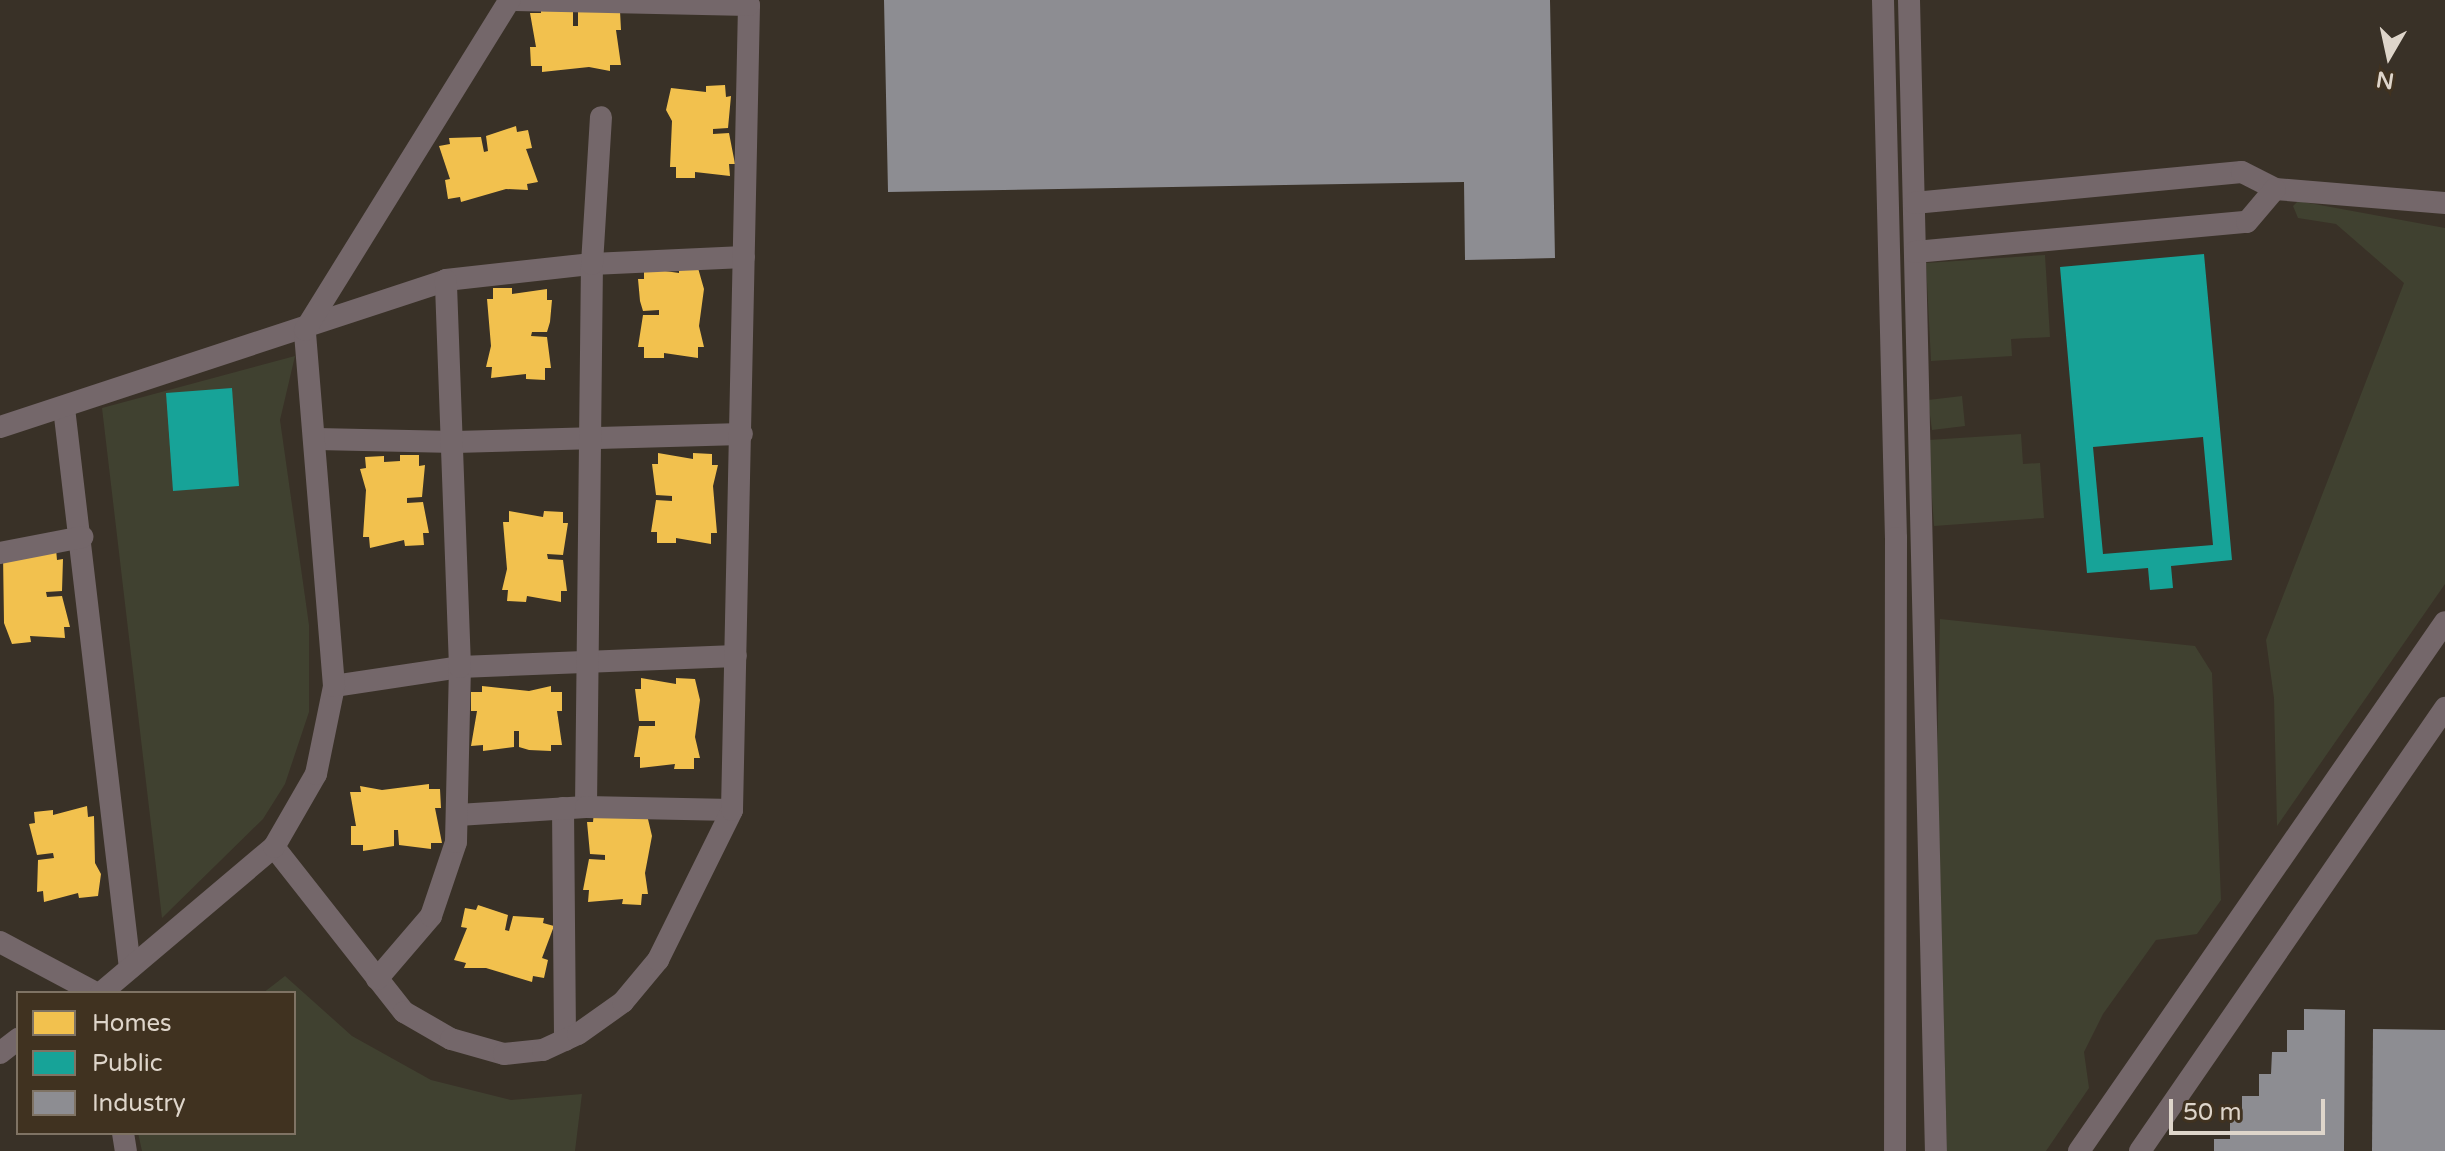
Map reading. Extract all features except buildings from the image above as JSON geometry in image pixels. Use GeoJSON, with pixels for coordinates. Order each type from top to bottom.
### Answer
{"type":"FeatureCollection","features":[{"type":"Feature","properties":{"kind":"street"},"geometry":{"type":"LineString","coordinates":[[101,991],[274,847],[316,774],[334,686],[317,439],[305,330],[512,0],[749,5],[732,810],[658,960],[623,1002],[565,1040],[543,1050],[504,1054],[451,1039],[404,1012],[274,847]]}},
{"type":"Feature","properties":{"kind":"street"},"geometry":{"type":"LineString","coordinates":[[1883,0],[1896,538],[1895,1151]]}},
{"type":"Feature","properties":{"kind":"street"},"geometry":{"type":"LineString","coordinates":[[1909,0],[1936,1151]]}},
{"type":"Feature","properties":{"kind":"street"},"geometry":{"type":"LineString","coordinates":[[565,1040],[574,807],[589,661],[592,264],[601,117]]}},
{"type":"Feature","properties":{"kind":"street"},"geometry":{"type":"LineString","coordinates":[[1914,203],[2242,172],[2275,189],[2445,203]]}},
{"type":"Feature","properties":{"kind":"street"},"geometry":{"type":"LineString","coordinates":[[1915,252],[2247,222],[2275,189]]}},
{"type":"Feature","properties":{"kind":"street"},"geometry":{"type":"LineString","coordinates":[[0,427],[305,330],[446,280],[592,264],[744,257]]}},
{"type":"Feature","properties":{"kind":"street"},"geometry":{"type":"LineString","coordinates":[[377,979],[431,916],[450,867],[458,815],[460,667],[455,442],[446,280]]}},
{"type":"Feature","properties":{"kind":"street"},"geometry":{"type":"LineString","coordinates":[[64,408],[82,537],[130,968]]}},
{"type":"Feature","properties":{"kind":"street"},"geometry":{"type":"LineString","coordinates":[[317,439],[455,442],[742,434]]}},
{"type":"Feature","properties":{"kind":"street"},"geometry":{"type":"LineString","coordinates":[[0,553],[82,537]]}},
{"type":"Feature","properties":{"kind":"street"},"geometry":{"type":"LineString","coordinates":[[2079,1151],[2445,622]]}},
{"type":"Feature","properties":{"kind":"street"},"geometry":{"type":"LineString","coordinates":[[334,686],[460,667],[736,656]]}},
{"type":"Feature","properties":{"kind":"street"},"geometry":{"type":"LineString","coordinates":[[2140,1151],[2445,708]]}},
{"type":"Feature","properties":{"kind":"street"},"geometry":{"type":"LineString","coordinates":[[458,815],[574,807],[732,810]]}},
{"type":"Feature","properties":{"kind":"street"},"geometry":{"type":"LineString","coordinates":[[0,942],[95,991]]}},
{"type":"Feature","properties":{"kind":"street"},"geometry":{"type":"LineString","coordinates":[[0,1053],[16,1041]]}},
{"type":"Feature","properties":{"kind":"green space"},"geometry":{"type":"Polygon","coordinates":[[[2298,201],[2445,228],[2445,584],[2277,826],[2274,698],[2266,640],[2404,283],[2336,224],[2298,218],[2293,206],[2298,201]]]}},
{"type":"Feature","properties":{"kind":"green space"},"geometry":{"type":"Polygon","coordinates":[[[2045,255],[2050,337],[2011,339],[2012,356],[1931,361],[1926,263],[2045,255]]]}},
{"type":"Feature","properties":{"kind":"green space"},"geometry":{"type":"Polygon","coordinates":[[[295,356],[280,420],[309,625],[309,712],[285,784],[263,819],[162,918],[102,408],[295,356]]]}},
{"type":"Feature","properties":{"kind":"green space"},"geometry":{"type":"Polygon","coordinates":[[[1962,396],[1965,426],[1932,430],[1928,400],[1962,396]]]}},
{"type":"Feature","properties":{"kind":"green space"},"geometry":{"type":"Polygon","coordinates":[[[2021,434],[2023,464],[2040,463],[2044,518],[1934,526],[1928,440],[2021,434]]]}},
{"type":"Feature","properties":{"kind":"green space"},"geometry":{"type":"Polygon","coordinates":[[[1940,619],[2195,646],[2212,673],[2221,900],[2197,934],[2156,940],[2103,1014],[2084,1052],[2089,1088],[2046,1151],[1947,1151],[1937,760],[1940,619]]]}},
{"type":"Feature","properties":{"kind":"green space"},"geometry":{"type":"Polygon","coordinates":[[[285,976],[352,1036],[431,1080],[511,1100],[582,1094],[575,1151],[142,1151],[138,1135],[296,1135],[296,991],[266,991],[285,976]]]}}]}
